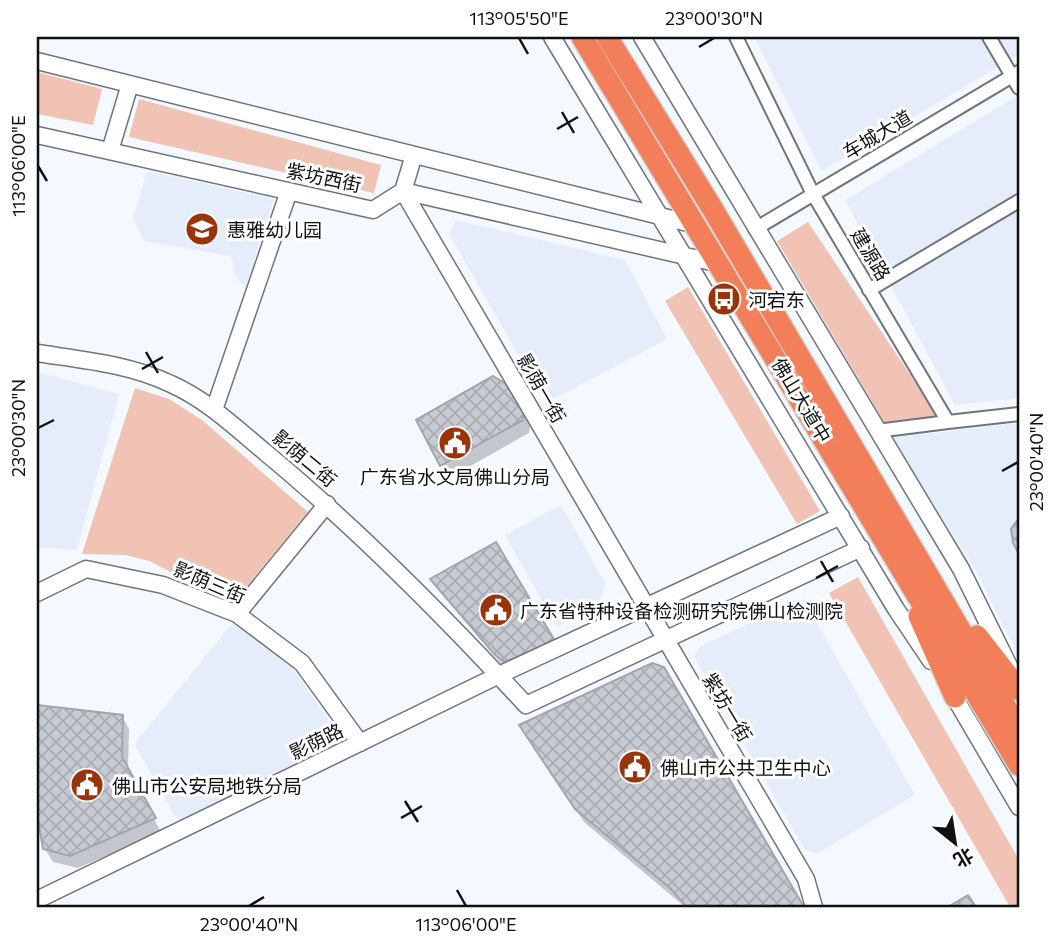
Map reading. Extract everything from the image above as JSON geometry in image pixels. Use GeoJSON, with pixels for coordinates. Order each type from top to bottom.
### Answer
{"type":"FeatureCollection","features":[{"type":"Feature","properties":{"kind":"highway","name":"佛山大道中"},"geometry":{"type":"LineString","coordinates":[[582,37],[720,264],[1019,730]]}},
{"type":"Feature","properties":{"kind":"highway","name":"佛山大道中"},"geometry":{"type":"LineString","coordinates":[[607,37],[910,561],[1019,765]]}},
{"type":"Feature","properties":{"kind":"highway"},"geometry":{"type":"LineString","coordinates":[[910,561],[1019,689]]}},
{"type":"Feature","properties":{"kind":"highway"},"geometry":{"type":"LineString","coordinates":[[910,561],[932,649],[956,697]]}},
{"type":"Feature","properties":{"kind":"street","name":"佛山大道中"},"geometry":{"type":"LineString","coordinates":[[552,37],[896,609],[956,697],[1019,807]]}},
{"type":"Feature","properties":{"kind":"street"},"geometry":{"type":"LineString","coordinates":[[642,37],[961,569],[1019,689]]}},
{"type":"Feature","properties":{"kind":"street","name":"建源路"},"geometry":{"type":"LineString","coordinates":[[736,37],[813,194],[948,422]]}},
{"type":"Feature","properties":{"kind":"street"},"geometry":{"type":"LineString","coordinates":[[989,37],[1016,75],[1019,89]]}},
{"type":"Feature","properties":{"kind":"street"},"geometry":{"type":"LineString","coordinates":[[37,61],[696,225]]}},
{"type":"Feature","properties":{"kind":"street","name":"车城大道"},"geometry":{"type":"LineString","coordinates":[[755,229],[1016,75]]}},
{"type":"Feature","properties":{"kind":"street"},"geometry":{"type":"LineString","coordinates":[[110,151],[130,84]]}},
{"type":"Feature","properties":{"kind":"street","name":"紫坊西街"},"geometry":{"type":"LineString","coordinates":[[37,135],[373,210],[402,191]]}},
{"type":"Feature","properties":{"kind":"street"},"geometry":{"type":"LineString","coordinates":[[414,155],[402,191],[720,264]]}},
{"type":"Feature","properties":{"kind":"street"},"geometry":{"type":"LineString","coordinates":[[214,410],[289,191]]}},
{"type":"Feature","properties":{"kind":"street","name":"影荫一街"},"geometry":{"type":"LineString","coordinates":[[402,191],[664,639]]}},
{"type":"Feature","properties":{"kind":"street"},"geometry":{"type":"LineString","coordinates":[[869,289],[1019,201]]}},
{"type":"Feature","properties":{"kind":"street","name":"影荫二街"},"geometry":{"type":"LineString","coordinates":[[37,353],[138,369],[174,385],[214,410],[327,504],[499,676]]}},
{"type":"Feature","properties":{"kind":"street"},"geometry":{"type":"LineString","coordinates":[[877,431],[1019,414]]}},
{"type":"Feature","properties":{"kind":"street"},"geometry":{"type":"LineString","coordinates":[[237,614],[327,504]]}},
{"type":"Feature","properties":{"kind":"street","name":"影荫路"},"geometry":{"type":"LineString","coordinates":[[37,900],[645,606],[841,516]]}},
{"type":"Feature","properties":{"kind":"street"},"geometry":{"type":"LineString","coordinates":[[499,676],[526,705],[861,548]]}},
{"type":"Feature","properties":{"kind":"street","name":"影荫三街"},"geometry":{"type":"LineString","coordinates":[[37,593],[86,569],[163,585],[237,614],[302,663],[360,743]]}},
{"type":"Feature","properties":{"kind":"street","name":"紫坊一街"},"geometry":{"type":"LineString","coordinates":[[664,639],[806,879],[814,907]]}},
{"type":"Feature","properties":{"kind":"shaded area"},"geometry":{"type":"Polygon","coordinates":[[[1019,37],[1019,55],[822,171],[755,39],[1019,37]]]}},
{"type":"Feature","properties":{"kind":"shaded area"},"geometry":{"type":"Polygon","coordinates":[[[37,72],[102,89],[93,125],[37,114],[37,72]]]}},
{"type":"Feature","properties":{"kind":"shaded area"},"geometry":{"type":"Polygon","coordinates":[[[1019,95],[1019,398],[955,405],[845,200],[1019,95]]]}},
{"type":"Feature","properties":{"kind":"shaded area"},"geometry":{"type":"Polygon","coordinates":[[[139,99],[381,165],[374,193],[129,137],[139,99]]]}},
{"type":"Feature","properties":{"kind":"shaded area","name":"惠雅幼儿园"},"geometry":{"type":"Polygon","coordinates":[[[147,171],[274,199],[245,288],[235,276],[231,256],[144,241],[133,218],[147,171]]]}},
{"type":"Feature","properties":{"kind":"shaded area"},"geometry":{"type":"Polygon","coordinates":[[[456,220],[625,260],[667,339],[546,403],[449,234],[456,220]]]}},
{"type":"Feature","properties":{"kind":"shaded area"},"geometry":{"type":"Polygon","coordinates":[[[808,222],[939,418],[886,425],[777,241],[808,222]]]}},
{"type":"Feature","properties":{"kind":"shaded area"},"geometry":{"type":"Polygon","coordinates":[[[688,287],[820,511],[797,524],[665,301],[688,287]]]}},
{"type":"Feature","properties":{"kind":"shaded area"},"geometry":{"type":"Polygon","coordinates":[[[37,372],[119,394],[77,550],[37,547],[37,372]]]}},
{"type":"Feature","properties":{"kind":"shaded area"},"geometry":{"type":"Polygon","coordinates":[[[135,388],[169,399],[202,420],[308,512],[233,603],[149,561],[125,555],[82,554],[135,388]]]}},
{"type":"Feature","properties":{"kind":"shaded area"},"geometry":{"type":"Polygon","coordinates":[[[1019,423],[1019,657],[976,571],[891,438],[1019,423]]]}},
{"type":"Feature","properties":{"kind":"shaded area"},"geometry":{"type":"Polygon","coordinates":[[[561,505],[605,583],[599,604],[557,627],[505,535],[561,505]]]}},
{"type":"Feature","properties":{"kind":"shaded area"},"geometry":{"type":"Polygon","coordinates":[[[858,577],[1019,860],[1019,907],[1010,907],[829,593],[858,577]]]}},
{"type":"Feature","properties":{"kind":"shaded area"},"geometry":{"type":"Polygon","coordinates":[[[803,599],[915,795],[817,854],[805,850],[694,657],[700,646],[803,599]]]}},
{"type":"Feature","properties":{"kind":"shaded area"},"geometry":{"type":"Polygon","coordinates":[[[234,621],[289,662],[337,733],[334,745],[182,821],[175,816],[136,747],[136,742],[234,621]]]}},
{"type":"Feature","properties":{"kind":"building","name":"广东省水文局佛山分局"},"geometry":{"type":"Polygon","coordinates":[[[493,376],[506,384],[524,412],[523,420],[440,466],[416,420],[493,376]]]}},
{"type":"Feature","properties":{"kind":"building"},"geometry":{"type":"Polygon","coordinates":[[[1019,518],[1019,554],[1013,543],[1011,529],[1019,518]]]}},
{"type":"Feature","properties":{"kind":"building","name":"广东省特种设备检测研究院佛山检测院"},"geometry":{"type":"Polygon","coordinates":[[[496,542],[555,641],[505,662],[495,655],[430,579],[496,542]]]}},
{"type":"Feature","properties":{"kind":"building","name":"佛山市公共卫生中心"},"geometry":{"type":"Polygon","coordinates":[[[652,663],[664,667],[804,907],[687,907],[670,888],[575,809],[519,725],[652,663]]]}},
{"type":"Feature","properties":{"kind":"building","name":"佛山市公安局地铁分局"},"geometry":{"type":"Polygon","coordinates":[[[37,705],[123,715],[122,757],[156,818],[70,856],[43,849],[37,813],[37,705]]]}},
{"type":"Feature","properties":{"kind":"building"},"geometry":{"type":"Polygon","coordinates":[[[968,895],[976,907],[948,907],[968,895]]]}},
{"type":"Feature","properties":{"kind":"place","name":"惠雅幼儿园"},"geometry":{"type":"Point","coordinates":[202,229]}},
{"type":"Feature","properties":{"kind":"place","name":"河宕东"},"geometry":{"type":"Point","coordinates":[724,299]}},
{"type":"Feature","properties":{"kind":"place","name":"广东省水文局佛山分局"},"geometry":{"type":"Point","coordinates":[455,443]}},
{"type":"Feature","properties":{"kind":"place","name":"广东省特种设备检测研究院佛山检测院"},"geometry":{"type":"Point","coordinates":[496,610]}},
{"type":"Feature","properties":{"kind":"place","name":"佛山市公共卫生中心"},"geometry":{"type":"Point","coordinates":[635,767]}},
{"type":"Feature","properties":{"kind":"place","name":"佛山市公安局地铁分局"},"geometry":{"type":"Point","coordinates":[87,785]}}]}
